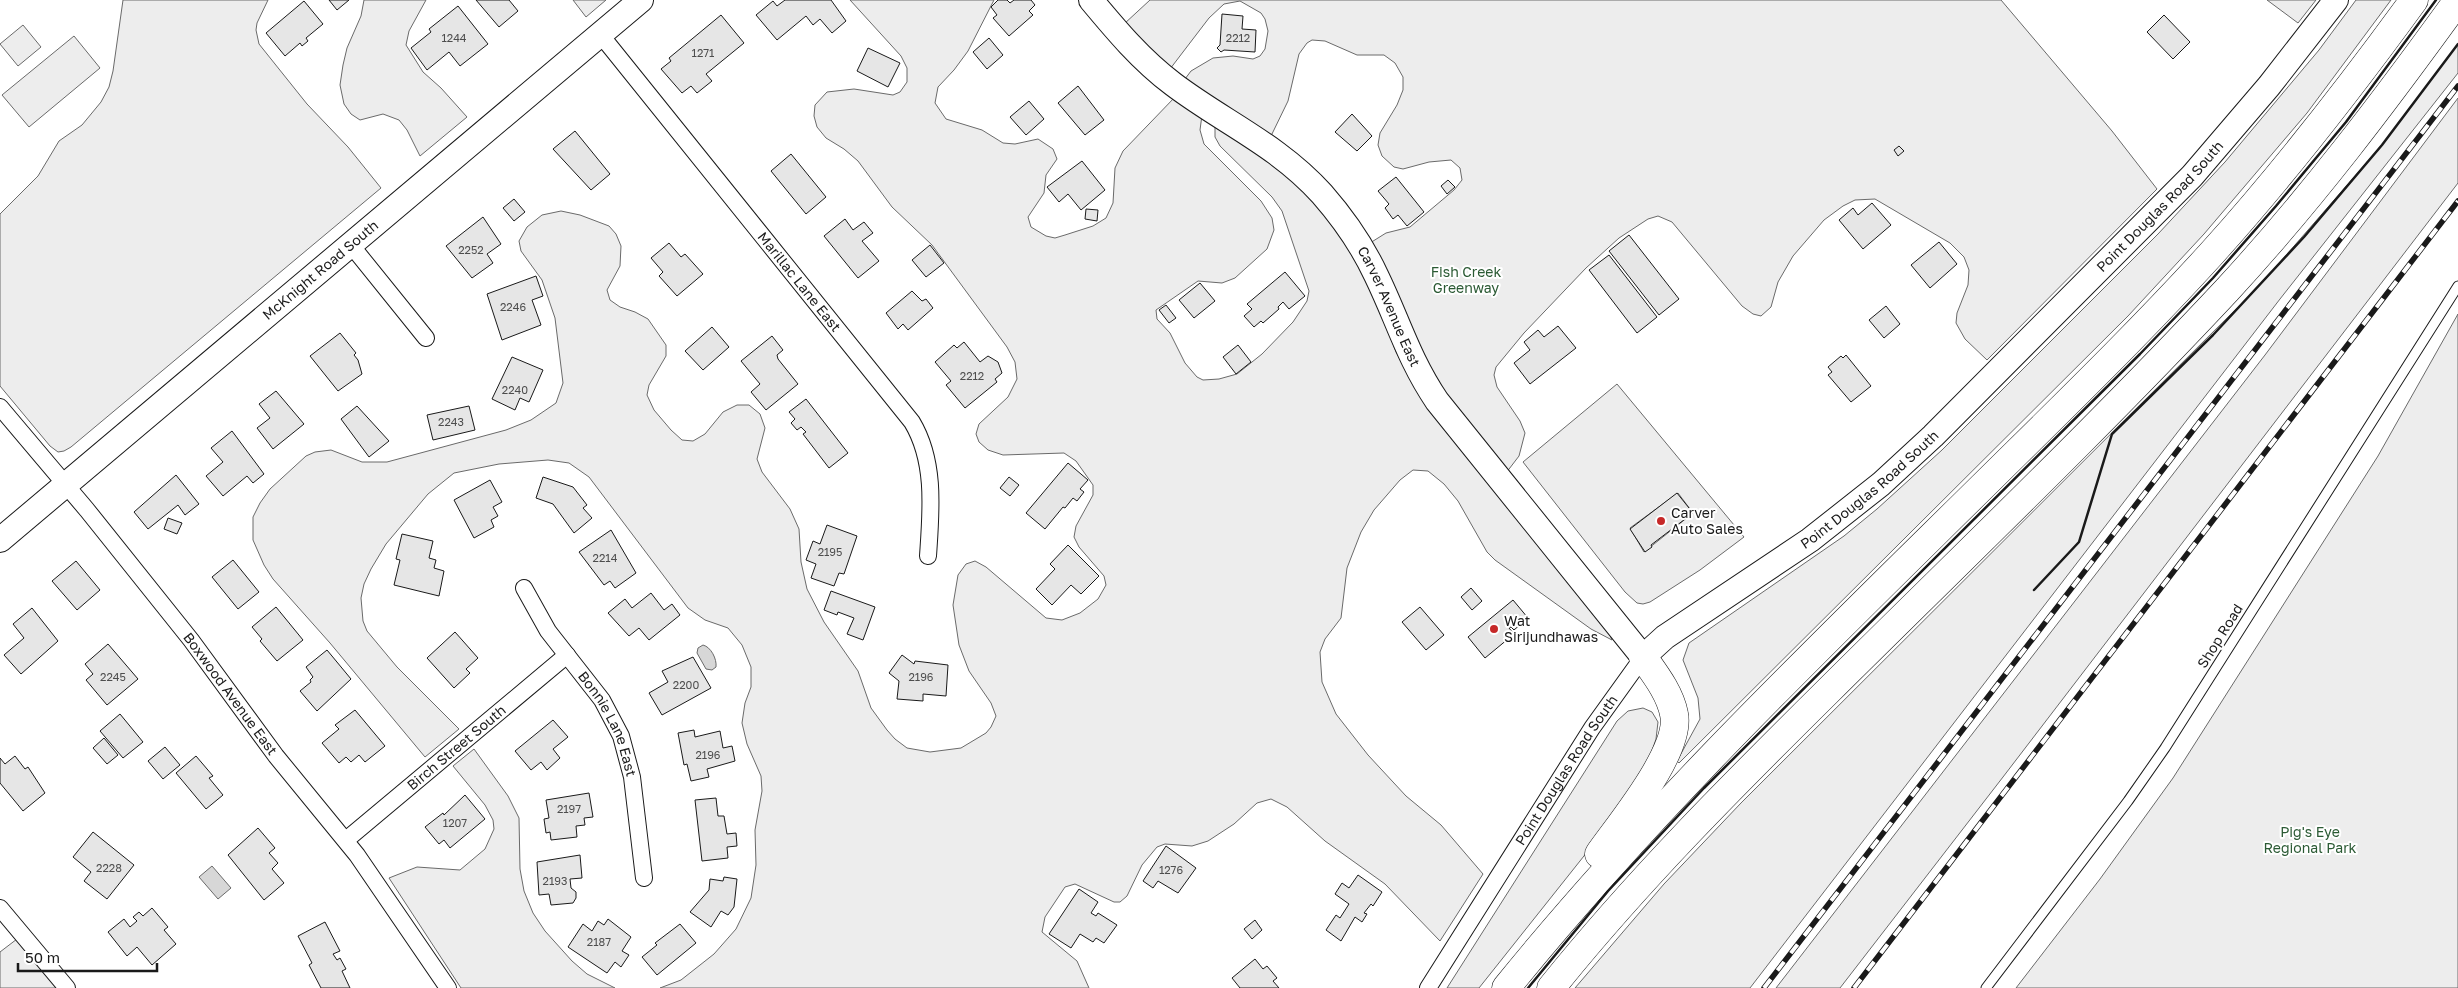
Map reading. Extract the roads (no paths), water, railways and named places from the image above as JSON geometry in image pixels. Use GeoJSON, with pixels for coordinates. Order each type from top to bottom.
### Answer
{"type":"FeatureCollection","features":[{"type":"Feature","properties":{"kind":"highway"},"geometry":{"type":"LineString","coordinates":[[1506,988],[1598,878],[1683,786],[2123,346],[2210,255],[2308,140],[2365,68],[2414,0]]}},
{"type":"Feature","properties":{"kind":"highway"},"geometry":{"type":"LineString","coordinates":[[1551,988],[1650,871],[1731,787],[2112,408],[2229,288],[2352,143],[2458,0]]}},
{"type":"Feature","properties":{"kind":"highway"},"geometry":{"type":"LineString","coordinates":[[1506,988],[1628,814],[1671,746],[1676,728],[1672,707],[1663,687],[1643,657]]}},
{"type":"Feature","properties":{"kind":"street","name":"McKnight Road South"},"geometry":{"type":"LineString","coordinates":[[0,540],[641,0]]}},
{"type":"Feature","properties":{"kind":"street","name":"Carver Avenue East"},"geometry":{"type":"LineString","coordinates":[[1091,0],[1131,47],[1154,69],[1190,96],[1278,153],[1322,194],[1352,232],[1366,256],[1411,358],[1437,401],[1643,657]]}},
{"type":"Feature","properties":{"kind":"street","name":"Point Douglas Road South"},"geometry":{"type":"LineString","coordinates":[[1428,988],[1597,722],[1643,657],[1665,637],[1758,577],[1822,531],[1881,484],[1933,436],[2192,176],[2263,93],[2336,0]]}},
{"type":"Feature","properties":{"kind":"street","name":"Marillac Lane East"},"geometry":{"type":"LineString","coordinates":[[600,34],[912,422],[924,449],[929,475],[931,500],[928,556]]}},
{"type":"Feature","properties":{"kind":"street"},"geometry":{"type":"LineString","coordinates":[[351,245],[426,338]]}},
{"type":"Feature","properties":{"kind":"street","name":"Boxwood Avenue East"},"geometry":{"type":"LineString","coordinates":[[0,407],[66,485],[191,640],[276,756],[346,840],[392,903],[448,988]]}},
{"type":"Feature","properties":{"kind":"street","name":"Bonnie Lane East"},"geometry":{"type":"LineString","coordinates":[[524,588],[544,626],[602,700],[613,719],[624,745],[634,783],[644,878]]}},
{"type":"Feature","properties":{"kind":"street","name":"Birch Street South"},"geometry":{"type":"LineString","coordinates":[[346,840],[567,655]]}},
{"type":"Feature","properties":{"kind":"street"},"geometry":{"type":"LineString","coordinates":[[0,908],[67,988]]}},
{"type":"Feature","properties":{"kind":"lane","name":"Shop Road"},"geometry":{"type":"LineString","coordinates":[[1986,988],[2128,801],[2165,748],[2458,286]]}},
{"type":"Feature","properties":{"kind":"railway"},"geometry":{"type":"LineString","coordinates":[[1764,988],[2458,86]]}},
{"type":"Feature","properties":{"kind":"railway"},"geometry":{"type":"LineString","coordinates":[[1854,988],[2458,201]]}},
{"type":"Feature","properties":{"kind":"place","name":"Carver Auto Sales"},"geometry":{"type":"Point","coordinates":[1661,521]}},
{"type":"Feature","properties":{"kind":"place","name":"Wat Sirijundhawas"},"geometry":{"type":"Point","coordinates":[1494,629]}},
{"type":"Feature","properties":{"kind":"park label","name":"Fish Creek Greenway"},"geometry":{"type":"Point","coordinates":[1466,280]}},
{"type":"Feature","properties":{"kind":"park label","name":"Pig's Eye Regional Park"},"geometry":{"type":"Point","coordinates":[2310,840]}}]}
